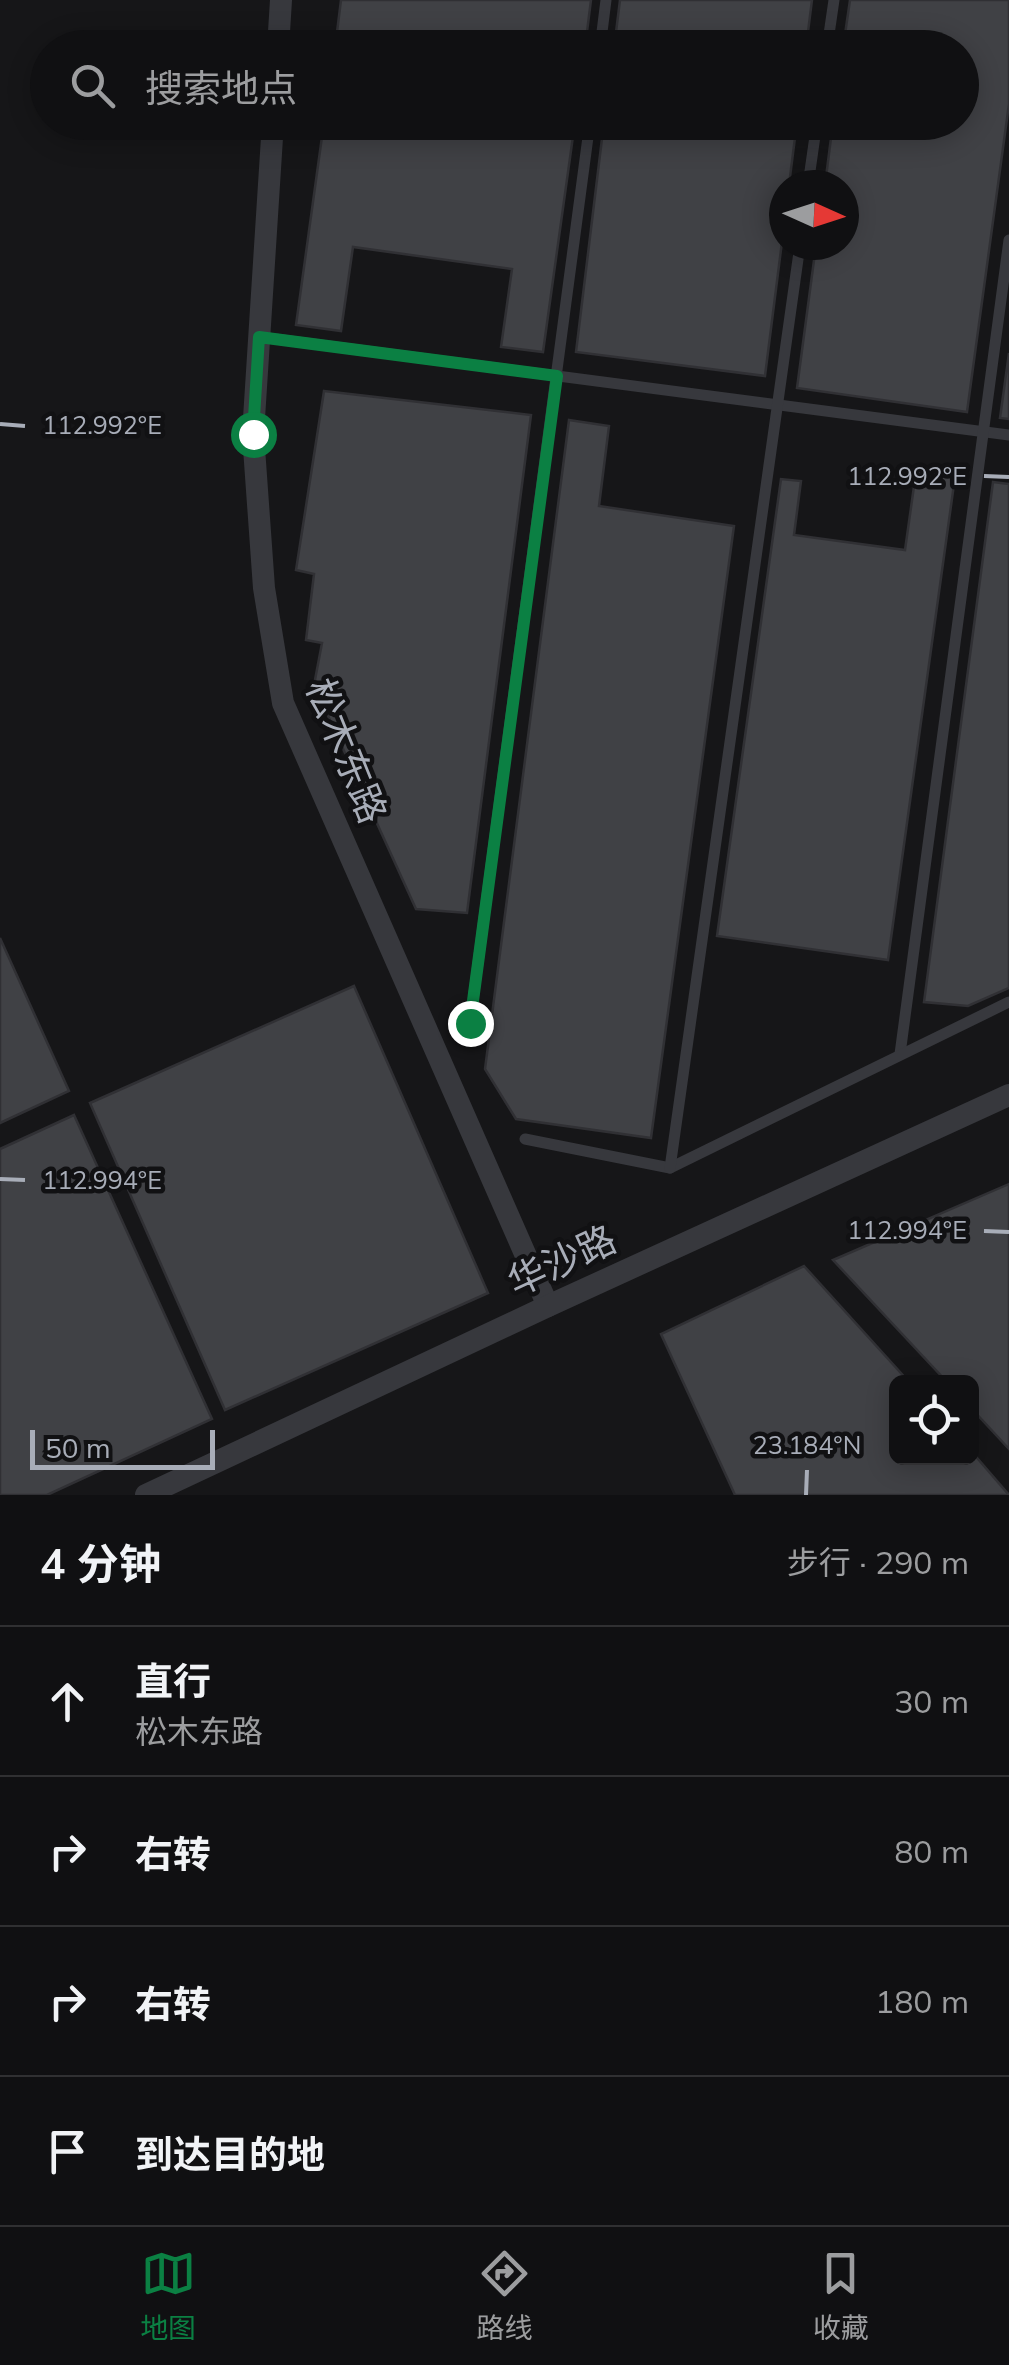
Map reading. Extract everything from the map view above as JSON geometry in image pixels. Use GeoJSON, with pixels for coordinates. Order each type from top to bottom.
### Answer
{"type":"FeatureCollection","features":[{"type":"Feature","properties":{"kind":"street"},"geometry":{"type":"LineString","coordinates":[[279,30],[281,0]]}},
{"type":"Feature","properties":{"kind":"street","name":"松木东路"},"geometry":{"type":"LineString","coordinates":[[272,140],[253,434],[264,588],[283,703],[548,1306]]}},
{"type":"Feature","properties":{"kind":"street","name":"华沙路"},"geometry":{"type":"LineString","coordinates":[[146,1495],[1009,1095]]}},
{"type":"Feature","properties":{"kind":"lane"},"geometry":{"type":"LineString","coordinates":[[602,30],[606,0]]}},
{"type":"Feature","properties":{"kind":"lane"},"geometry":{"type":"LineString","coordinates":[[830,30],[834,0]]}},
{"type":"Feature","properties":{"kind":"lane"},"geometry":{"type":"LineString","coordinates":[[470,1023],[588,140]]}},
{"type":"Feature","properties":{"kind":"lane"},"geometry":{"type":"LineString","coordinates":[[810,170],[814,140]]}},
{"type":"Feature","properties":{"kind":"lane"},"geometry":{"type":"LineString","coordinates":[[900,1054],[1009,240]]}},
{"type":"Feature","properties":{"kind":"lane"},"geometry":{"type":"LineString","coordinates":[[670,1168],[798,260]]}},
{"type":"Feature","properties":{"kind":"lane"},"geometry":{"type":"LineString","coordinates":[[259,337],[1009,435]]}},
{"type":"Feature","properties":{"kind":"lane"},"geometry":{"type":"LineString","coordinates":[[525,1139],[670,1168],[1009,1002]]}},
{"type":"Feature","properties":{"kind":"building"},"geometry":{"type":"Polygon","coordinates":[[[341,0],[591,0],[587,30],[337,30],[341,0]]]}},
{"type":"Feature","properties":{"kind":"building"},"geometry":{"type":"Polygon","coordinates":[[[620,0],[812,0],[808,30],[616,30],[620,0]]]}},
{"type":"Feature","properties":{"kind":"building"},"geometry":{"type":"Polygon","coordinates":[[[850,0],[1009,0],[1009,104],[967,412],[797,388],[814,260],[859,260],[859,170],[827,170],[831,140],[979,140],[979,30],[846,30],[850,0]]]}},
{"type":"Feature","properties":{"kind":"building"},"geometry":{"type":"Polygon","coordinates":[[[322,140],[572,140],[543,352],[501,347],[512,269],[353,247],[341,331],[296,325],[322,140]]]}},
{"type":"Feature","properties":{"kind":"building"},"geometry":{"type":"Polygon","coordinates":[[[602,140],[795,140],[791,170],[769,170],[769,260],[780,260],[765,376],[576,352],[602,140]]]}},
{"type":"Feature","properties":{"kind":"building"},"geometry":{"type":"Polygon","coordinates":[[[1009,353],[1009,419],[1000,418],[1009,353]]]}},
{"type":"Feature","properties":{"kind":"building"},"geometry":{"type":"Polygon","coordinates":[[[324,391],[531,415],[467,913],[416,909],[314,685],[322,643],[306,640],[314,574],[296,570],[324,391]]]}},
{"type":"Feature","properties":{"kind":"building"},"geometry":{"type":"Polygon","coordinates":[[[569,420],[609,426],[599,506],[734,526],[651,1138],[516,1119],[485,1069],[569,420]]]}},
{"type":"Feature","properties":{"kind":"building"},"geometry":{"type":"Polygon","coordinates":[[[916,472],[955,477],[888,960],[717,936],[781,479],[801,481],[794,535],[905,550],[916,472]]]}},
{"type":"Feature","properties":{"kind":"building"},"geometry":{"type":"Polygon","coordinates":[[[993,482],[1009,484],[1009,988],[968,1006],[924,1002],[993,482]]]}},
{"type":"Feature","properties":{"kind":"building"},"geometry":{"type":"Polygon","coordinates":[[[0,938],[69,1091],[0,1123],[0,938]]]}},
{"type":"Feature","properties":{"kind":"building"},"geometry":{"type":"Polygon","coordinates":[[[354,986],[488,1293],[225,1410],[90,1103],[354,986]]]}},
{"type":"Feature","properties":{"kind":"building"},"geometry":{"type":"Polygon","coordinates":[[[74,1115],[212,1419],[47,1495],[0,1495],[0,1149],[74,1115]]]}},
{"type":"Feature","properties":{"kind":"building"},"geometry":{"type":"Polygon","coordinates":[[[1009,1184],[1009,1449],[979,1417],[979,1375],[940,1375],[833,1260],[1009,1184]]]}},
{"type":"Feature","properties":{"kind":"building"},"geometry":{"type":"Polygon","coordinates":[[[804,1266],[903,1375],[889,1375],[889,1465],[979,1465],[979,1460],[1009,1495],[735,1495],[661,1334],[804,1266]]]}},
{"type":"Feature","properties":{"kind":"route"},"geometry":{"type":"LineString","coordinates":[[253,434],[259,337],[557,376],[470,1023]]}}]}
